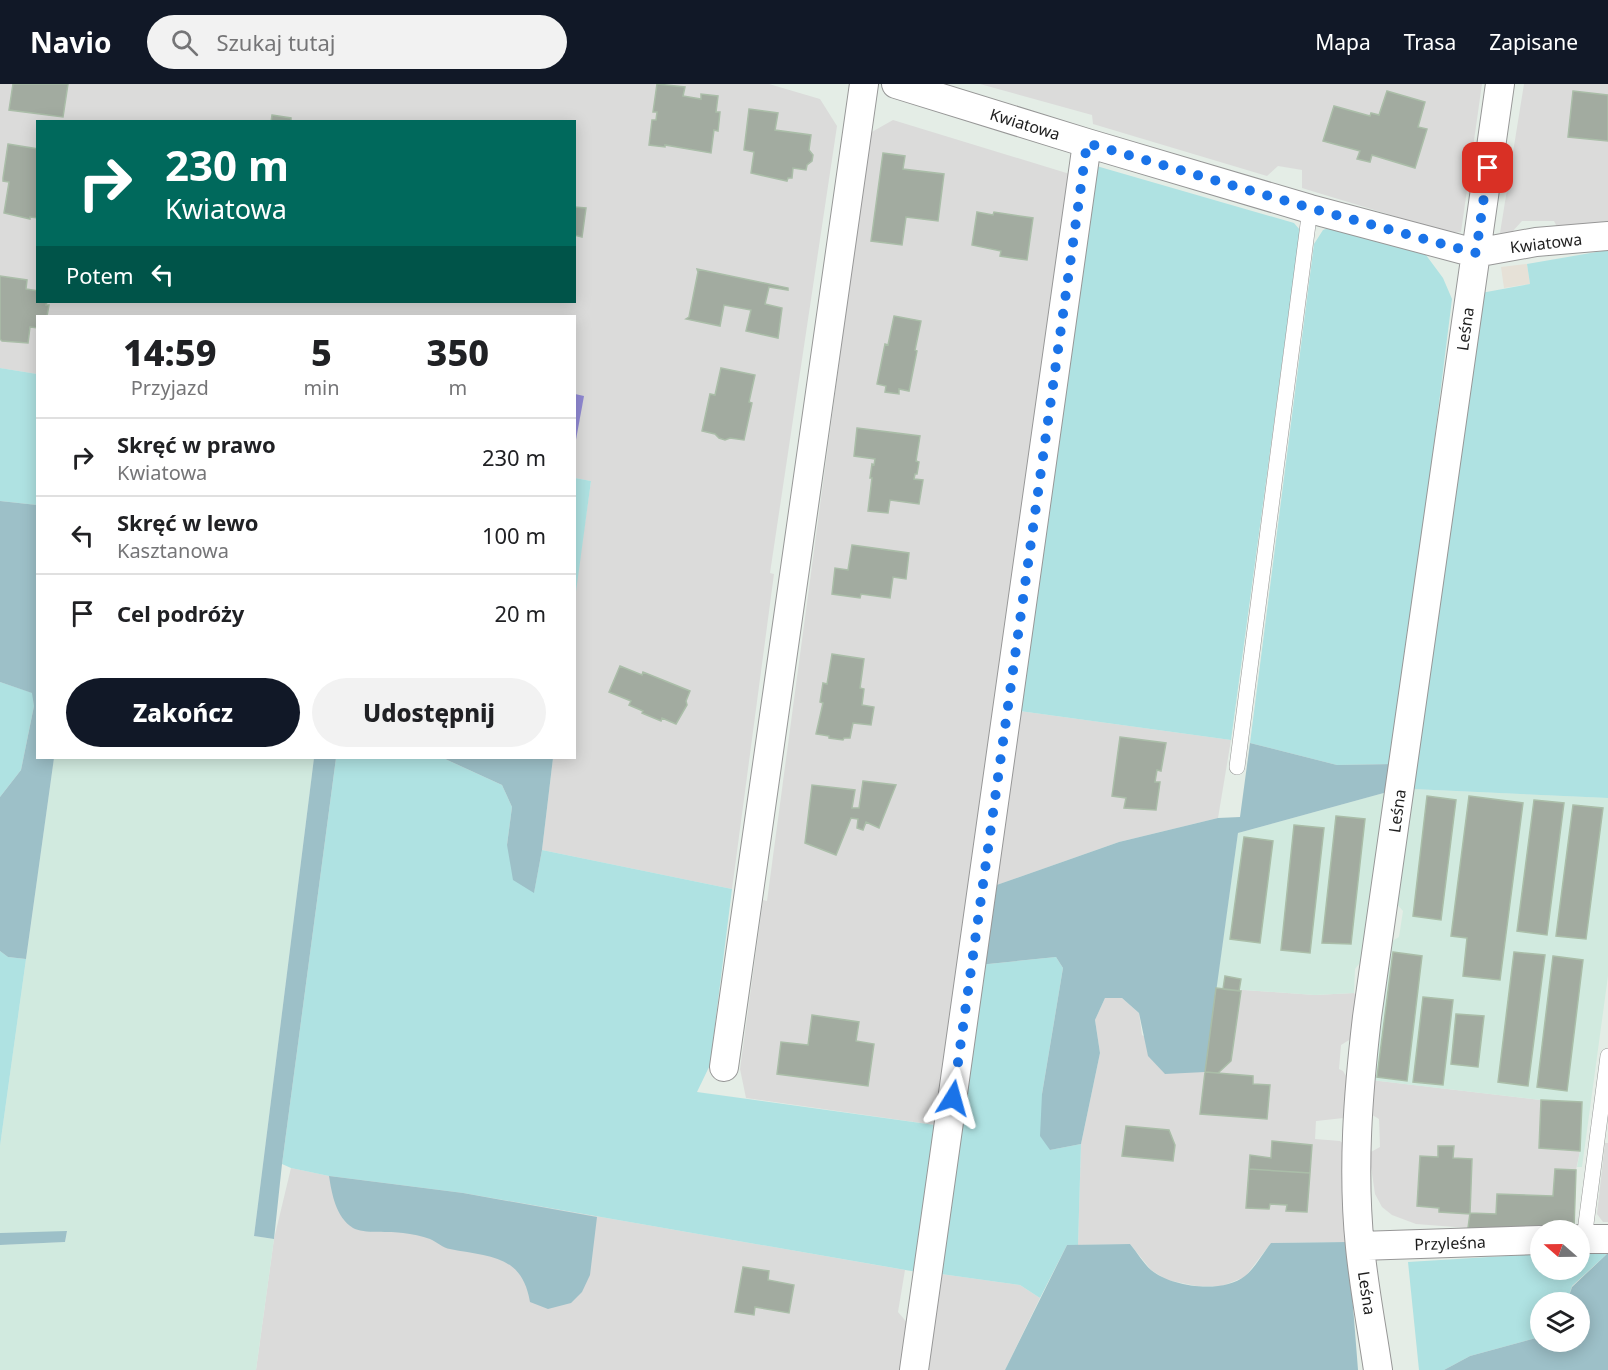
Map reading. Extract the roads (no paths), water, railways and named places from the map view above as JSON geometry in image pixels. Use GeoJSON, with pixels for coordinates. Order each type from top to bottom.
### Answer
{"type":"FeatureCollection","features":[{"type":"Feature","properties":{"kind":"street"},"geometry":{"type":"LineString","coordinates":[[724,1068],[864,84]]}},
{"type":"Feature","properties":{"kind":"street","name":"Kwiatowa"},"geometry":{"type":"LineString","coordinates":[[896,84],[1310,208],[1476,253],[1536,242],[1608,236]]}},
{"type":"Feature","properties":{"kind":"street","name":"Leśna"},"geometry":{"type":"LineString","coordinates":[[1378,1370],[1360,1246],[1356,1161],[1359,1086],[1500,84]]}},
{"type":"Feature","properties":{"kind":"street"},"geometry":{"type":"LineString","coordinates":[[914,1370],[1087,143]]}},
{"type":"Feature","properties":{"kind":"street","name":"Przyleśna"},"geometry":{"type":"LineString","coordinates":[[1360,1246],[1530,1240]]}},
{"type":"Feature","properties":{"kind":"lane"},"geometry":{"type":"LineString","coordinates":[[1237,767],[1310,208]]}},
{"type":"Feature","properties":{"kind":"lane"},"geometry":{"type":"LineString","coordinates":[[1590,1239],[1608,1056]]}}]}
